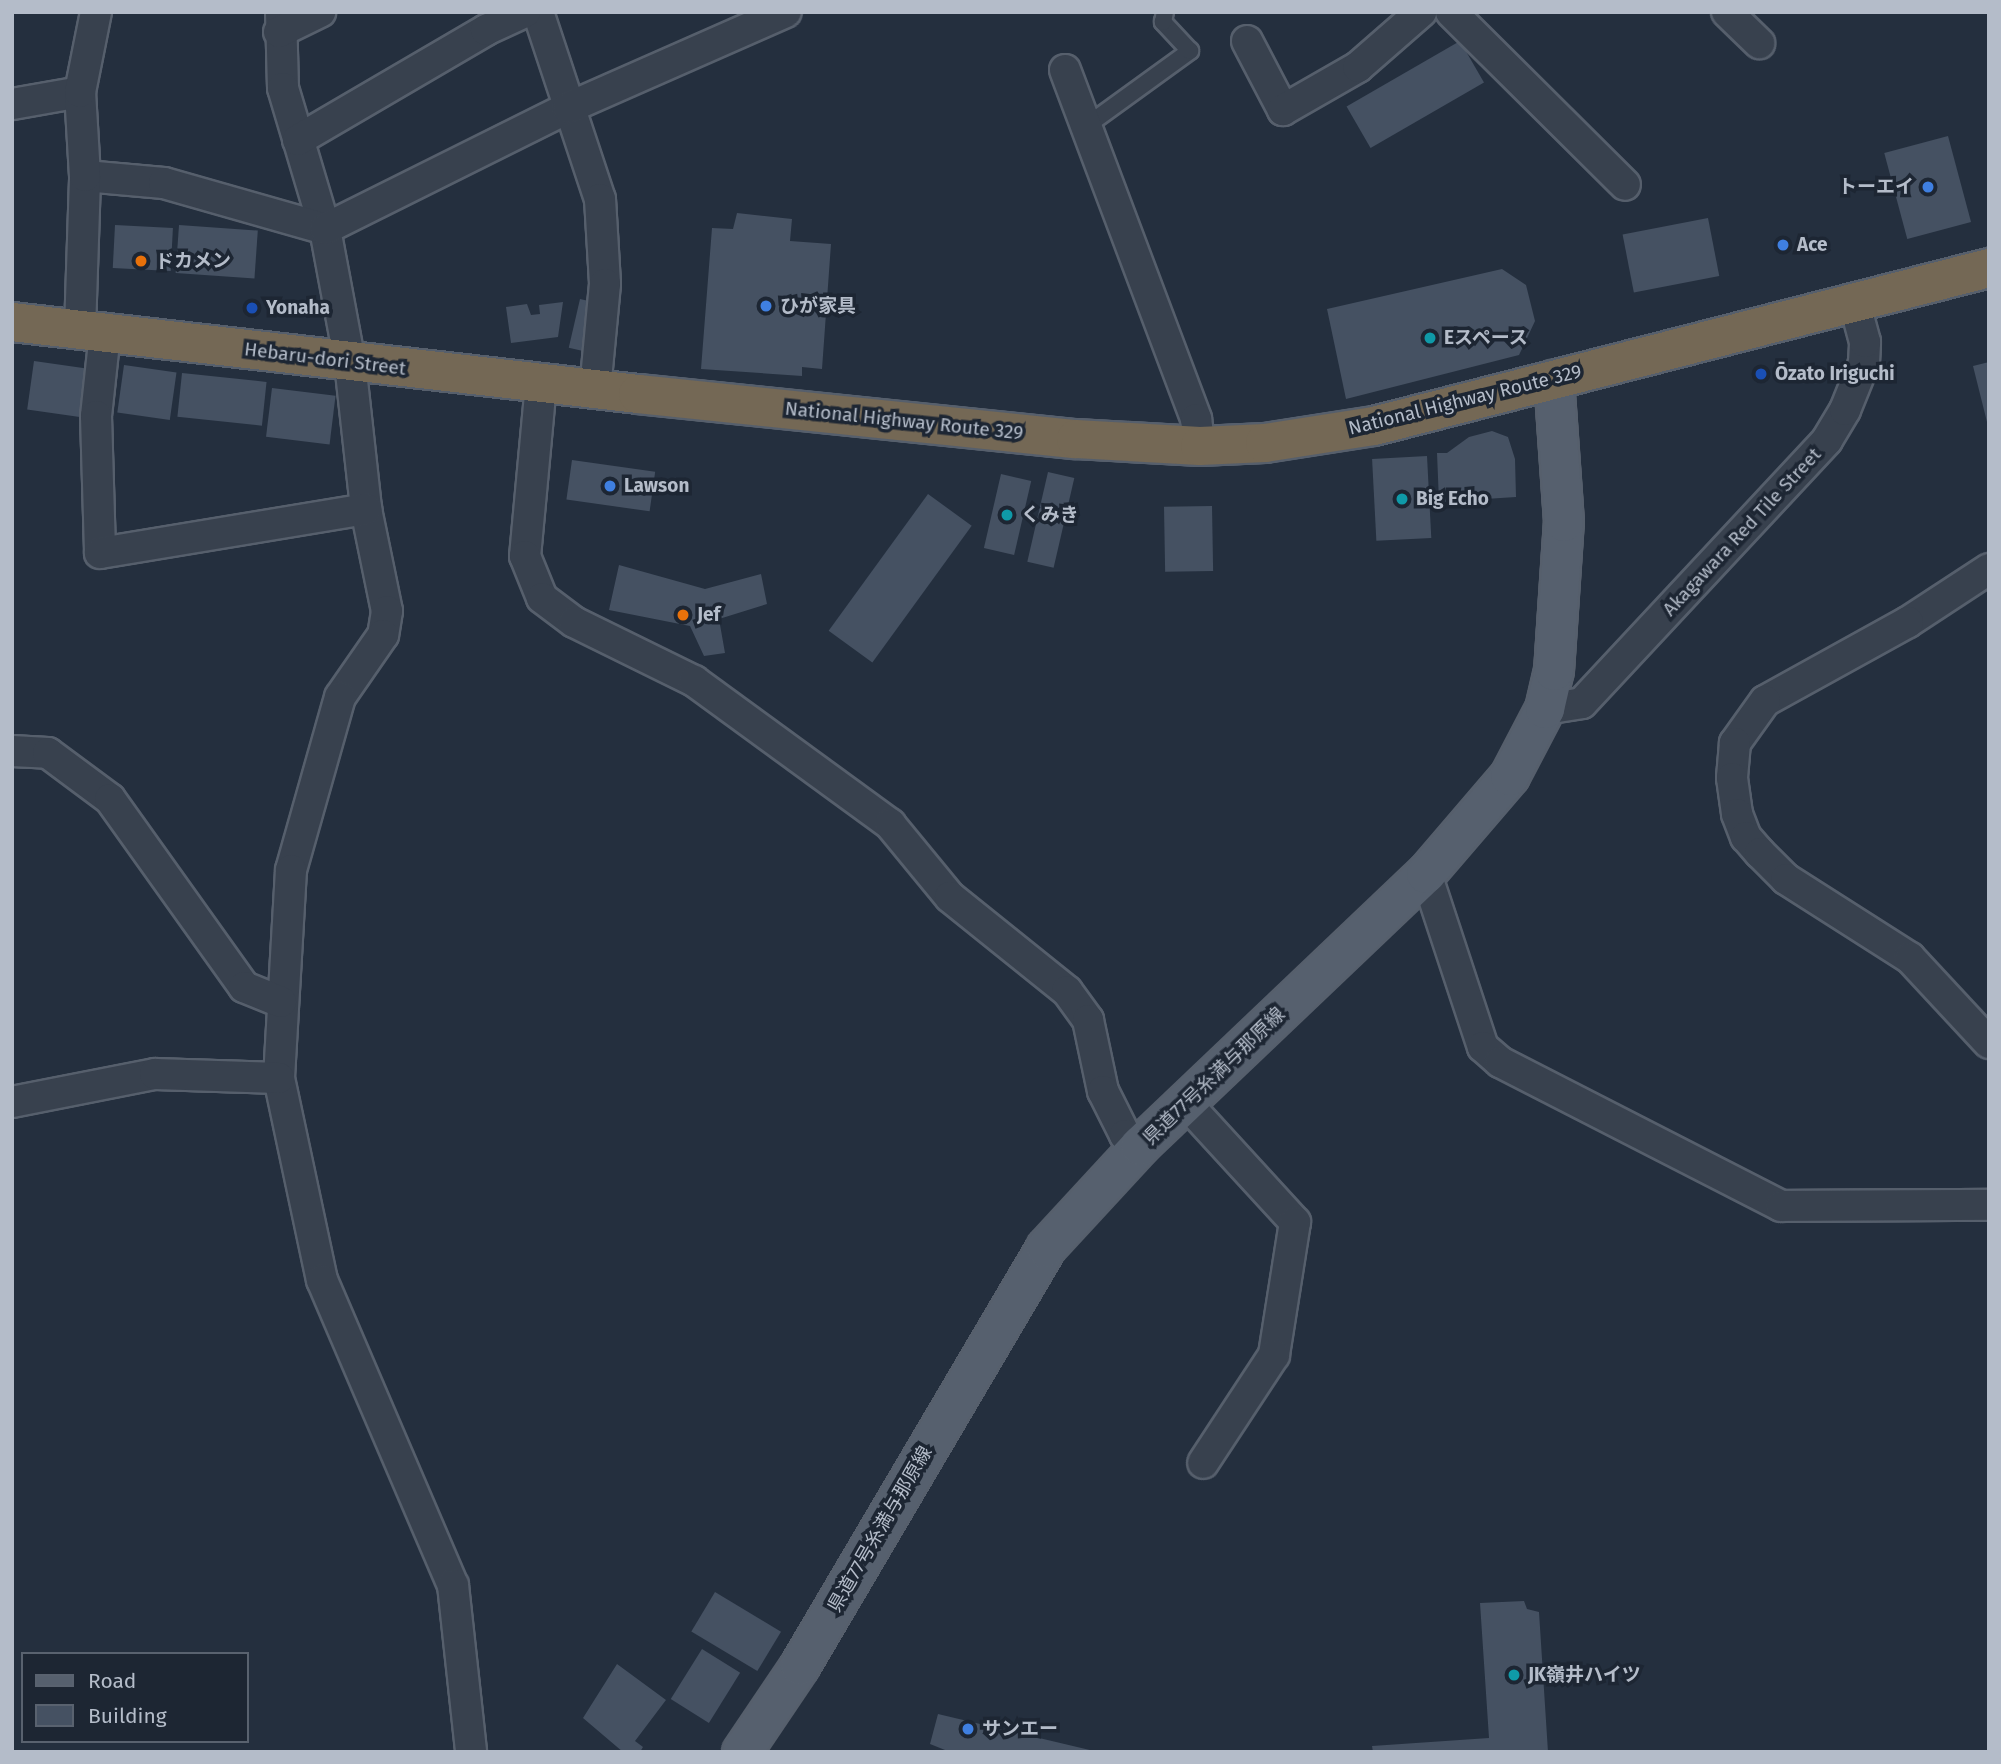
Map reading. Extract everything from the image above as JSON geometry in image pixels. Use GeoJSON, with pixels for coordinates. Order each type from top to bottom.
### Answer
{"type":"FeatureCollection","features":[{"type":"Feature","properties":{"kind":"highway","name":"National Highway Route 329"},"geometry":{"type":"LineString","coordinates":[[638,394],[1076,439],[1200,446],[1265,443],[1374,426],[1989,268]]}},
{"type":"Feature","properties":{"kind":"highway","name":"Hebaru-dori Street"},"geometry":{"type":"LineString","coordinates":[[12,322],[350,363],[638,394]]}},
{"type":"Feature","properties":{"kind":"main road","name":"県道77号糸満与那原線"},"geometry":{"type":"LineString","coordinates":[[742,1752],[800,1666],[1046,1248],[1140,1146],[1426,874],[1510,776],[1545,709],[1561,598],[1564,522],[1554,379]]}},
{"type":"Feature","properties":{"kind":"street"},"geometry":{"type":"LineString","coordinates":[[96,12],[80,92],[100,553],[366,509]]}},
{"type":"Feature","properties":{"kind":"street"},"geometry":{"type":"LineString","coordinates":[[320,12],[280,22],[284,88],[325,229],[350,363],[366,509],[387,611],[383,635],[340,697],[291,870],[281,1002],[279,1079],[322,1279],[453,1585],[471,1752]]}},
{"type":"Feature","properties":{"kind":"street"},"geometry":{"type":"LineString","coordinates":[[298,141],[486,30],[525,12]]}},
{"type":"Feature","properties":{"kind":"street"},"geometry":{"type":"LineString","coordinates":[[538,12],[600,199],[605,285],[595,390]]}},
{"type":"Feature","properties":{"kind":"street"},"geometry":{"type":"LineString","coordinates":[[85,176],[164,183],[325,229],[568,108],[786,12]]}},
{"type":"Feature","properties":{"kind":"street"},"geometry":{"type":"LineString","coordinates":[[1247,41],[1283,110],[1358,66],[1421,12]]}},
{"type":"Feature","properties":{"kind":"street"},"geometry":{"type":"LineString","coordinates":[[1727,12],[1759,43]]}},
{"type":"Feature","properties":{"kind":"street"},"geometry":{"type":"LineString","coordinates":[[1459,14],[1625,185]]}},
{"type":"Feature","properties":{"kind":"street"},"geometry":{"type":"LineString","coordinates":[[1065,70],[1196,419],[1200,446]]}},
{"type":"Feature","properties":{"kind":"street"},"geometry":{"type":"LineString","coordinates":[[12,104],[80,92]]}},
{"type":"Feature","properties":{"kind":"street","name":"Akagawara Red Tile Street"},"geometry":{"type":"LineString","coordinates":[[1545,709],[1582,703],[1827,440],[1845,410],[1864,363],[1865,342],[1854,304]]}},
{"type":"Feature","properties":{"kind":"street"},"geometry":{"type":"LineString","coordinates":[[541,384],[526,556],[542,598],[574,622],[694,681],[890,824],[950,897],[1067,991],[1088,1020],[1103,1091],[1125,1135],[1140,1146]]}},
{"type":"Feature","properties":{"kind":"street"},"geometry":{"type":"LineString","coordinates":[[1989,569],[1908,622],[1765,701],[1735,743],[1732,778],[1737,814],[1746,836],[1760,853],[1786,879],[1910,958],[1989,1043]]}},
{"type":"Feature","properties":{"kind":"street"},"geometry":{"type":"LineString","coordinates":[[12,751],[48,753],[110,799],[244,987],[281,1002]]}},
{"type":"Feature","properties":{"kind":"street"},"geometry":{"type":"LineString","coordinates":[[1426,874],[1444,917],[1483,1047],[1500,1062],[1781,1206],[1989,1205]]}},
{"type":"Feature","properties":{"kind":"street"},"geometry":{"type":"LineString","coordinates":[[12,1102],[155,1074],[279,1079]]}},
{"type":"Feature","properties":{"kind":"street"},"geometry":{"type":"LineString","coordinates":[[1185,1102],[1295,1222],[1274,1355],[1203,1464]]}},
{"type":"Feature","properties":{"kind":"lane"},"geometry":{"type":"LineString","coordinates":[[1085,127],[1190,51],[1163,22],[1165,12]]}},
{"type":"Feature","properties":{"kind":"building"},"geometry":{"type":"Polygon","coordinates":[[[1460,41],[1484,83],[1371,148],[1347,106],[1460,41]]]}},
{"type":"Feature","properties":{"kind":"building","name":"トーエイ"},"geometry":{"type":"Polygon","coordinates":[[[1948,136],[1971,222],[1907,239],[1884,153],[1948,136]]]}},
{"type":"Feature","properties":{"kind":"building","name":"ひが家具"},"geometry":{"type":"Polygon","coordinates":[[[737,213],[792,219],[790,241],[831,244],[822,369],[802,367],[802,376],[701,369],[712,228],[733,229],[737,213]]]}},
{"type":"Feature","properties":{"kind":"building"},"geometry":{"type":"Polygon","coordinates":[[[1708,218],[1719,276],[1634,293],[1623,235],[1708,218]]]}},
{"type":"Feature","properties":{"kind":"building"},"geometry":{"type":"Polygon","coordinates":[[[115,225],[173,228],[171,271],[113,268],[115,225]]]}},
{"type":"Feature","properties":{"kind":"building"},"geometry":{"type":"Polygon","coordinates":[[[179,225],[258,231],[254,278],[176,273],[179,225]]]}},
{"type":"Feature","properties":{"kind":"building","name":"Eスペース"},"geometry":{"type":"Polygon","coordinates":[[[1502,269],[1526,285],[1535,321],[1519,355],[1346,399],[1327,309],[1502,269]]]}},
{"type":"Feature","properties":{"kind":"building"},"geometry":{"type":"Polygon","coordinates":[[[580,299],[598,303],[586,352],[569,348],[580,299]]]}},
{"type":"Feature","properties":{"kind":"building"},"geometry":{"type":"Polygon","coordinates":[[[563,302],[558,337],[511,343],[506,307],[527,304],[531,315],[540,314],[539,305],[563,302]]]}},
{"type":"Feature","properties":{"kind":"building"},"geometry":{"type":"Polygon","coordinates":[[[34,361],[86,368],[80,417],[27,410],[34,361]]]}},
{"type":"Feature","properties":{"kind":"building"},"geometry":{"type":"Polygon","coordinates":[[[1989,362],[1989,426],[1988,426],[1973,366],[1989,362]]]}},
{"type":"Feature","properties":{"kind":"building"},"geometry":{"type":"Polygon","coordinates":[[[124,365],[176,372],[170,420],[117,413],[124,365]]]}},
{"type":"Feature","properties":{"kind":"building"},"geometry":{"type":"Polygon","coordinates":[[[182,373],[267,382],[262,426],[177,417],[182,373]]]}},
{"type":"Feature","properties":{"kind":"building"},"geometry":{"type":"Polygon","coordinates":[[[272,388],[336,396],[330,444],[266,437],[272,388]]]}},
{"type":"Feature","properties":{"kind":"building"},"geometry":{"type":"Polygon","coordinates":[[[1492,431],[1508,437],[1515,459],[1516,497],[1439,502],[1437,453],[1447,453],[1469,437],[1492,431]]]}},
{"type":"Feature","properties":{"kind":"building","name":"Big Echo"},"geometry":{"type":"Polygon","coordinates":[[[1427,456],[1431,538],[1376,541],[1372,459],[1427,456]]]}},
{"type":"Feature","properties":{"kind":"building","name":"Lawson"},"geometry":{"type":"Polygon","coordinates":[[[572,460],[655,472],[650,511],[566,500],[572,460]]]}},
{"type":"Feature","properties":{"kind":"building"},"geometry":{"type":"Polygon","coordinates":[[[1048,472],[1074,478],[1054,568],[1027,562],[1048,472]]]}},
{"type":"Feature","properties":{"kind":"building","name":"くみき"},"geometry":{"type":"Polygon","coordinates":[[[1001,474],[1031,481],[1014,555],[984,548],[1001,474]]]}},
{"type":"Feature","properties":{"kind":"building"},"geometry":{"type":"Polygon","coordinates":[[[928,494],[972,526],[872,662],[829,631],[928,494]]]}},
{"type":"Feature","properties":{"kind":"building"},"geometry":{"type":"Polygon","coordinates":[[[1212,506],[1213,571],[1165,572],[1164,507],[1212,506]]]}},
{"type":"Feature","properties":{"kind":"building","name":"Jef"},"geometry":{"type":"Polygon","coordinates":[[[619,565],[705,589],[761,574],[767,604],[719,619],[725,653],[704,656],[690,626],[609,610],[619,565]]]}},
{"type":"Feature","properties":{"kind":"building"},"geometry":{"type":"Polygon","coordinates":[[[715,1592],[781,1632],[757,1671],[691,1631],[715,1592]]]}},
{"type":"Feature","properties":{"kind":"building","name":"JK嶺井ハイツ"},"geometry":{"type":"Polygon","coordinates":[[[1524,1601],[1527,1609],[1539,1612],[1548,1752],[1373,1752],[1372,1746],[1489,1738],[1480,1603],[1524,1601]]]}},
{"type":"Feature","properties":{"kind":"building"},"geometry":{"type":"Polygon","coordinates":[[[702,1649],[740,1673],[709,1723],[671,1699],[702,1649]]]}},
{"type":"Feature","properties":{"kind":"building"},"geometry":{"type":"Polygon","coordinates":[[[617,1664],[666,1700],[635,1741],[643,1747],[640,1752],[623,1752],[583,1718],[617,1664]]]}},
{"type":"Feature","properties":{"kind":"building","name":"サンエー"},"geometry":{"type":"Polygon","coordinates":[[[938,1714],[1094,1752],[950,1752],[930,1744],[938,1714]]]}},
{"type":"Feature","properties":{"kind":"place","name":"トーエイ"},"geometry":{"type":"Point","coordinates":[1928,187]}},
{"type":"Feature","properties":{"kind":"place","name":"Ace"},"geometry":{"type":"Point","coordinates":[1783,245]}},
{"type":"Feature","properties":{"kind":"place","name":"ドカメン"},"geometry":{"type":"Point","coordinates":[141,261]}},
{"type":"Feature","properties":{"kind":"place","name":"ひが家具"},"geometry":{"type":"Point","coordinates":[766,306]}},
{"type":"Feature","properties":{"kind":"place","name":"Yonaha"},"geometry":{"type":"Point","coordinates":[252,308]}},
{"type":"Feature","properties":{"kind":"place","name":"Eスペース"},"geometry":{"type":"Point","coordinates":[1430,338]}},
{"type":"Feature","properties":{"kind":"place","name":"Ōzato Iriguchi"},"geometry":{"type":"Point","coordinates":[1761,374]}},
{"type":"Feature","properties":{"kind":"place","name":"Lawson"},"geometry":{"type":"Point","coordinates":[610,486]}},
{"type":"Feature","properties":{"kind":"place","name":"Big Echo"},"geometry":{"type":"Point","coordinates":[1402,499]}},
{"type":"Feature","properties":{"kind":"place","name":"くみき"},"geometry":{"type":"Point","coordinates":[1007,515]}},
{"type":"Feature","properties":{"kind":"place","name":"Jef"},"geometry":{"type":"Point","coordinates":[683,615]}},
{"type":"Feature","properties":{"kind":"place","name":"JK嶺井ハイツ"},"geometry":{"type":"Point","coordinates":[1514,1675]}},
{"type":"Feature","properties":{"kind":"place","name":"サンエー"},"geometry":{"type":"Point","coordinates":[968,1729]}}]}
